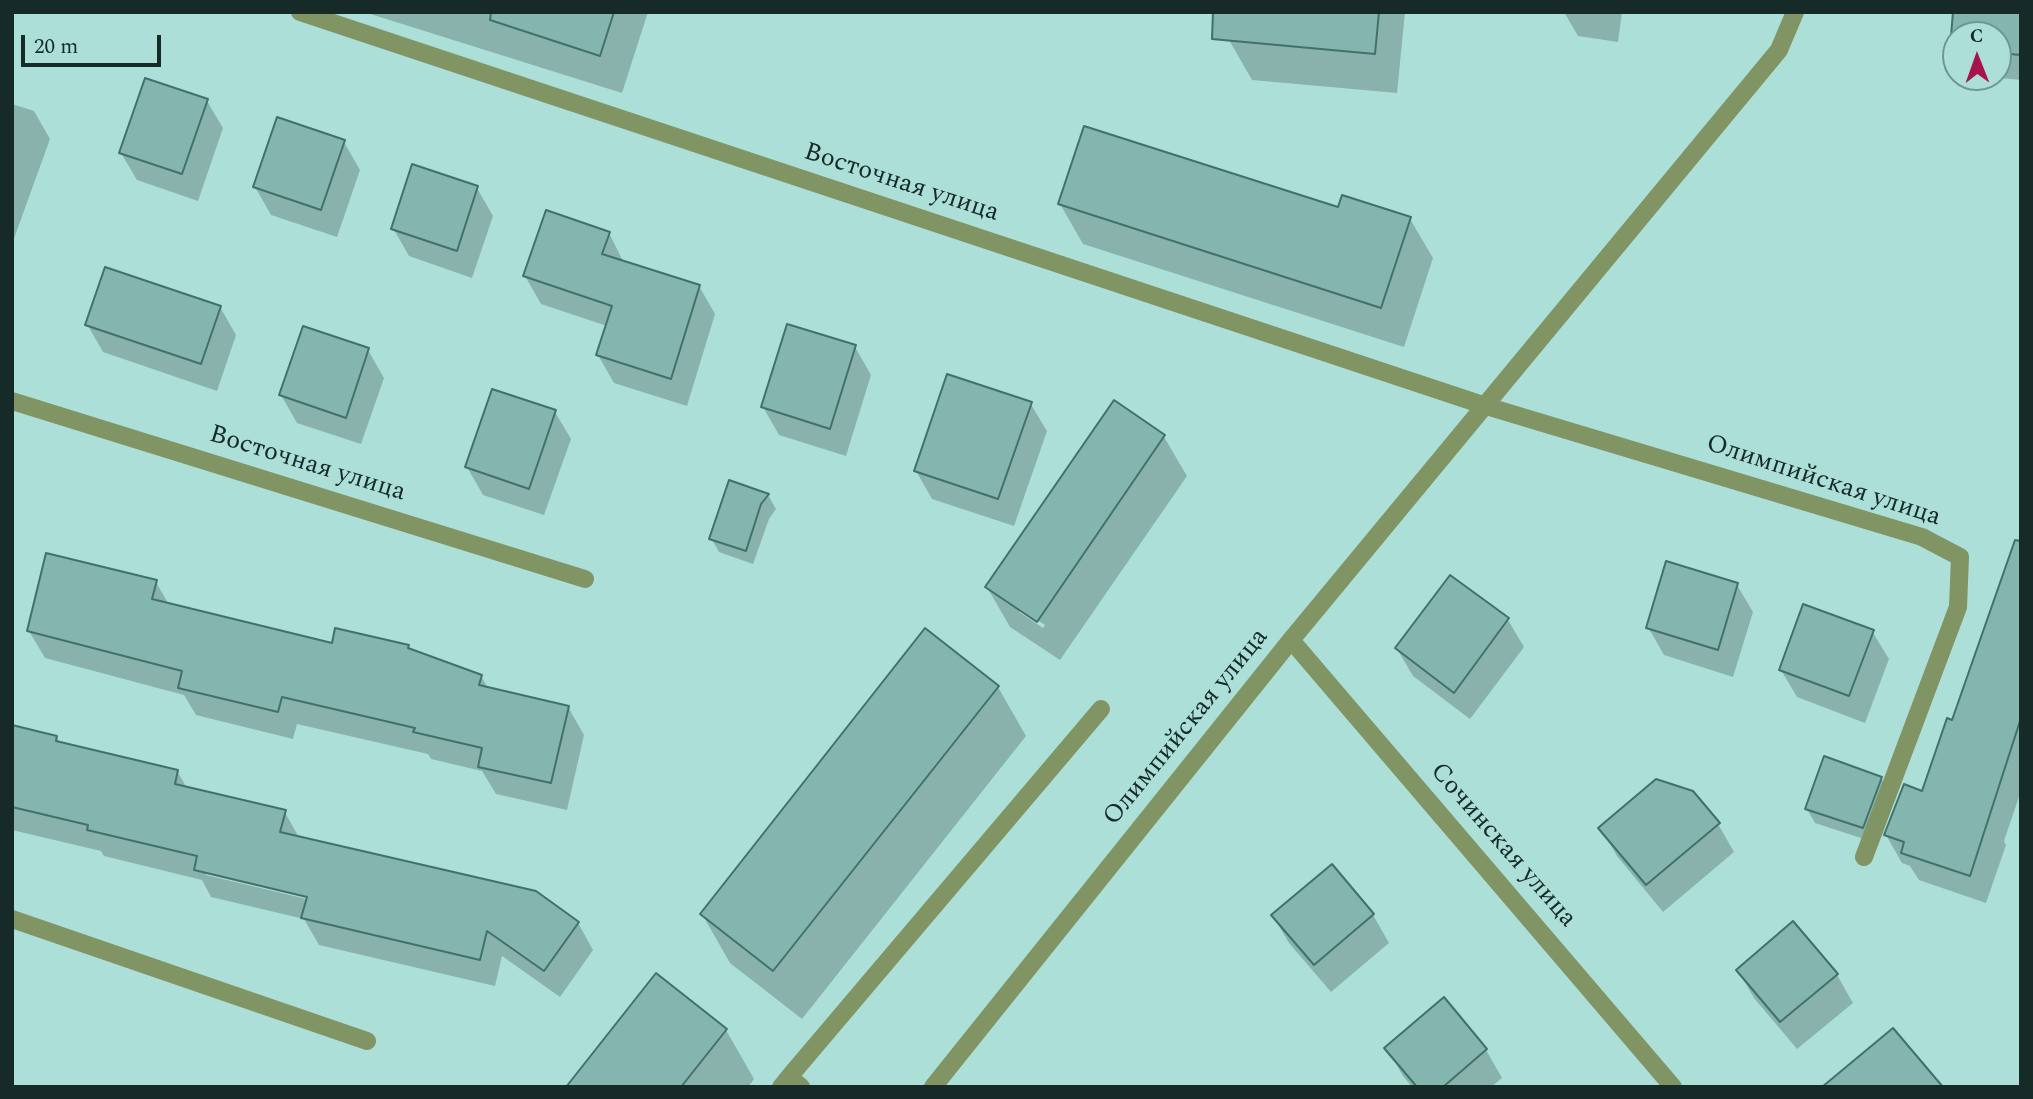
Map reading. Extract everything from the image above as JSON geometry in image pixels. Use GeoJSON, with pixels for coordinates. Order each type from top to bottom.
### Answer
{"type":"FeatureCollection","features":[{"type":"Feature","properties":{"kind":"street","name":"Восточная улица"},"geometry":{"type":"LineString","coordinates":[[300,12],[1486,405]]}},
{"type":"Feature","properties":{"kind":"street","name":"Олимпийская улица"},"geometry":{"type":"LineString","coordinates":[[933,1087],[1291,640],[1779,50],[1795,12]]}},
{"type":"Feature","properties":{"kind":"street","name":"Восточная улица"},"geometry":{"type":"LineString","coordinates":[[12,401],[585,579]]}},
{"type":"Feature","properties":{"kind":"street","name":"Олимпийская улица"},"geometry":{"type":"LineString","coordinates":[[1486,405],[1923,537],[1960,556],[1958,607],[1864,857]]}},
{"type":"Feature","properties":{"kind":"street","name":"Сочинская улица"},"geometry":{"type":"LineString","coordinates":[[1291,640],[1673,1087]]}},
{"type":"Feature","properties":{"kind":"street"},"geometry":{"type":"LineString","coordinates":[[790,1083],[1101,709]]}},
{"type":"Feature","properties":{"kind":"street"},"geometry":{"type":"LineString","coordinates":[[12,919],[367,1041]]}},
{"type":"Feature","properties":{"kind":"building"},"geometry":{"type":"Polygon","coordinates":[[[491,12],[614,12],[600,56],[490,20],[491,12]]]}},
{"type":"Feature","properties":{"kind":"building"},"geometry":{"type":"Polygon","coordinates":[[[1213,12],[1379,12],[1375,54],[1212,39],[1213,12]]]}},
{"type":"Feature","properties":{"kind":"building"},"geometry":{"type":"Polygon","coordinates":[[[1953,12],[2021,12],[2021,55],[2012,54],[2012,21],[1952,21],[1953,12]]]}},
{"type":"Feature","properties":{"kind":"building"},"geometry":{"type":"Polygon","coordinates":[[[145,78],[208,99],[182,174],[119,153],[145,78]]]}},
{"type":"Feature","properties":{"kind":"building"},"geometry":{"type":"Polygon","coordinates":[[[277,117],[345,140],[321,210],[253,187],[277,117]]]}},
{"type":"Feature","properties":{"kind":"building"},"geometry":{"type":"Polygon","coordinates":[[[1084,126],[1338,207],[1342,195],[1411,217],[1381,308],[1058,204],[1084,126]]]}},
{"type":"Feature","properties":{"kind":"building"},"geometry":{"type":"Polygon","coordinates":[[[412,164],[478,186],[457,251],[391,229],[412,164]]]}},
{"type":"Feature","properties":{"kind":"building"},"geometry":{"type":"Polygon","coordinates":[[[546,210],[610,232],[602,254],[700,285],[671,379],[596,355],[612,306],[523,276],[546,210]]]}},
{"type":"Feature","properties":{"kind":"building"},"geometry":{"type":"Polygon","coordinates":[[[105,267],[221,306],[201,364],[85,325],[105,267]]]}},
{"type":"Feature","properties":{"kind":"building"},"geometry":{"type":"Polygon","coordinates":[[[787,324],[856,345],[830,429],[761,407],[787,324]]]}},
{"type":"Feature","properties":{"kind":"building"},"geometry":{"type":"Polygon","coordinates":[[[303,326],[369,348],[346,418],[279,395],[303,326]]]}},
{"type":"Feature","properties":{"kind":"building"},"geometry":{"type":"Polygon","coordinates":[[[947,374],[1032,402],[998,499],[914,471],[947,374]]]}},
{"type":"Feature","properties":{"kind":"building"},"geometry":{"type":"Polygon","coordinates":[[[492,389],[556,410],[529,489],[465,467],[492,389]]]}},
{"type":"Feature","properties":{"kind":"building"},"geometry":{"type":"Polygon","coordinates":[[[1114,400],[1165,435],[1037,622],[985,587],[1114,400]]]}},
{"type":"Feature","properties":{"kind":"building"},"geometry":{"type":"Polygon","coordinates":[[[729,480],[769,494],[761,504],[746,551],[709,539],[729,480]]]}},
{"type":"Feature","properties":{"kind":"building"},"geometry":{"type":"Polygon","coordinates":[[[2015,540],[2021,541],[2021,718],[1970,876],[1901,853],[1904,842],[1884,835],[1904,784],[1922,791],[1947,718],[1952,720],[2015,540]]]}},
{"type":"Feature","properties":{"kind":"building"},"geometry":{"type":"Polygon","coordinates":[[[46,553],[157,580],[152,599],[332,643],[335,628],[409,645],[408,648],[482,675],[479,685],[569,706],[551,783],[478,767],[482,748],[413,732],[415,728],[282,697],[278,712],[178,688],[182,671],[27,631],[46,553]]]}},
{"type":"Feature","properties":{"kind":"building"},"geometry":{"type":"Polygon","coordinates":[[[1666,561],[1738,583],[1718,650],[1646,628],[1666,561]]]}},
{"type":"Feature","properties":{"kind":"building"},"geometry":{"type":"Polygon","coordinates":[[[1450,575],[1509,618],[1454,693],[1395,648],[1450,575]]]}},
{"type":"Feature","properties":{"kind":"building"},"geometry":{"type":"Polygon","coordinates":[[[1803,604],[1874,630],[1849,696],[1779,670],[1803,604]]]}},
{"type":"Feature","properties":{"kind":"building"},"geometry":{"type":"Polygon","coordinates":[[[925,628],[999,686],[773,971],[700,914],[925,628]]]}},
{"type":"Feature","properties":{"kind":"building"},"geometry":{"type":"Polygon","coordinates":[[[12,725],[57,736],[56,741],[178,770],[175,784],[286,810],[280,832],[536,891],[579,922],[544,971],[487,931],[480,960],[301,918],[307,897],[194,870],[197,856],[87,830],[88,825],[12,807],[12,725]]]}},
{"type":"Feature","properties":{"kind":"building"},"geometry":{"type":"Polygon","coordinates":[[[1824,756],[1882,777],[1863,828],[1805,809],[1824,756]]]}},
{"type":"Feature","properties":{"kind":"building"},"geometry":{"type":"Polygon","coordinates":[[[1656,779],[1693,791],[1720,823],[1646,885],[1598,828],[1656,779]]]}},
{"type":"Feature","properties":{"kind":"building"},"geometry":{"type":"Polygon","coordinates":[[[1332,864],[1374,914],[1314,965],[1271,915],[1332,864]]]}},
{"type":"Feature","properties":{"kind":"building"},"geometry":{"type":"Polygon","coordinates":[[[1793,921],[1838,974],[1780,1022],[1736,970],[1793,921]]]}},
{"type":"Feature","properties":{"kind":"building"},"geometry":{"type":"Polygon","coordinates":[[[656,973],[727,1029],[681,1087],[566,1087],[656,973]]]}},
{"type":"Feature","properties":{"kind":"building"},"geometry":{"type":"Polygon","coordinates":[[[1444,997],[1487,1049],[1443,1087],[1417,1087],[1384,1048],[1444,997]]]}},
{"type":"Feature","properties":{"kind":"building"},"geometry":{"type":"Polygon","coordinates":[[[1893,1028],[1943,1087],[1822,1087],[1893,1028]]]}}]}
